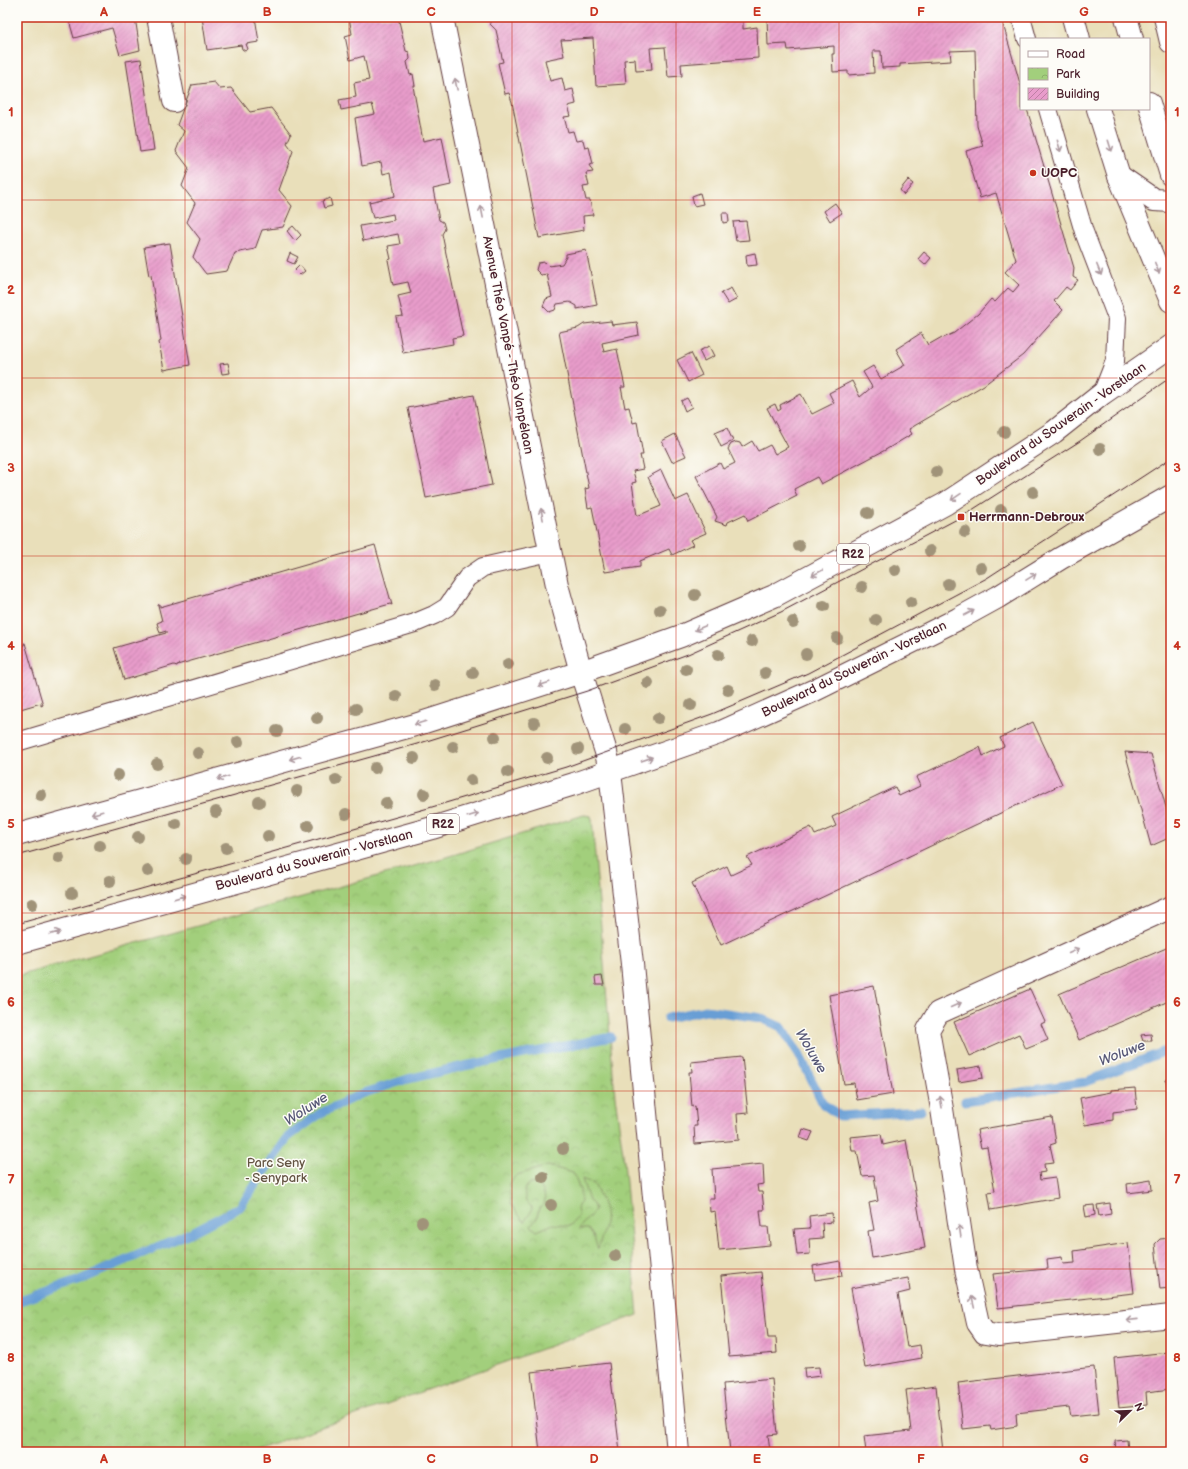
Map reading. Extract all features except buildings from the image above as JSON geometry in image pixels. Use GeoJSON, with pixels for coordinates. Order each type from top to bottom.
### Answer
{"type":"FeatureCollection","features":[{"type":"Feature","properties":{"kind":"main road"},"geometry":{"type":"LineString","coordinates":[[158,17],[174,101]]}},
{"type":"Feature","properties":{"kind":"main road","name":"Avenue Théo Vanpé - Théo Vanpélaan"},"geometry":{"type":"LineString","coordinates":[[442,17],[550,552],[562,605],[581,672]]}},
{"type":"Feature","properties":{"kind":"main road"},"geometry":{"type":"LineString","coordinates":[[1073,17],[1079,38]]}},
{"type":"Feature","properties":{"kind":"main road"},"geometry":{"type":"LineString","coordinates":[[1126,17],[1132,38]]}},
{"type":"Feature","properties":{"kind":"main road"},"geometry":{"type":"LineString","coordinates":[[1165,17],[1171,42]]}},
{"type":"Feature","properties":{"kind":"main road"},"geometry":{"type":"LineString","coordinates":[[1150,106],[1171,175]]}},
{"type":"Feature","properties":{"kind":"main road"},"geometry":{"type":"LineString","coordinates":[[1098,110],[1119,176],[1171,301]]}},
{"type":"Feature","properties":{"kind":"main road"},"geometry":{"type":"LineString","coordinates":[[1119,176],[1154,200],[1171,201]]}},
{"type":"Feature","properties":{"kind":"main road","name":"Boulevard du Souverain - Vorstlaan"},"geometry":{"type":"LineString","coordinates":[[17,835],[415,725],[581,672],[681,636],[774,596],[945,504],[1054,432],[1102,394],[1171,346]]}},
{"type":"Feature","properties":{"kind":"main road","name":"Boulevard du Souverain - Vorstlaan"},"geometry":{"type":"LineString","coordinates":[[17,943],[432,828],[610,772],[719,733],[815,690],[998,597],[1061,558],[1168,501]]}},
{"type":"Feature","properties":{"kind":"main road"},"geometry":{"type":"LineString","coordinates":[[581,672],[606,752],[610,772],[632,964],[678,1452]]}},
{"type":"Feature","properties":{"kind":"main road"},"geometry":{"type":"LineString","coordinates":[[1171,908],[938,1013],[928,1030],[942,1109],[966,1269],[978,1323],[985,1333],[998,1335],[1171,1316]]}},
{"type":"Feature","properties":{"kind":"lane"},"geometry":{"type":"LineString","coordinates":[[1021,17],[1027,38]]}},
{"type":"Feature","properties":{"kind":"lane"},"geometry":{"type":"LineString","coordinates":[[1048,110],[1084,232],[1117,318],[1115,361],[1102,394]]}},
{"type":"Feature","properties":{"kind":"lane"},"geometry":{"type":"LineString","coordinates":[[17,742],[415,623],[434,615],[447,607],[467,578],[483,567],[550,552]]}},
{"type":"Feature","properties":{"kind":"green space","name":"Parc Seny - Senypark"},"geometry":{"type":"Polygon","coordinates":[[[584,815],[591,816],[592,819],[615,1096],[624,1161],[638,1315],[251,1452],[17,1452],[17,976],[443,858],[584,815]]]}},
{"type":"Feature","properties":{"kind":"green space"},"geometry":{"type":"Polygon","coordinates":[[[548,1166],[573,1173],[580,1190],[581,1202],[577,1209],[579,1215],[570,1226],[553,1224],[537,1231],[531,1226],[537,1218],[539,1208],[544,1205],[545,1196],[543,1191],[537,1183],[529,1184],[524,1190],[526,1202],[532,1207],[531,1212],[524,1222],[511,1204],[509,1183],[517,1175],[548,1166]]]}},
{"type":"Feature","properties":{"kind":"green space"},"geometry":{"type":"Polygon","coordinates":[[[582,1179],[594,1184],[604,1210],[604,1230],[598,1249],[594,1237],[588,1229],[579,1229],[595,1210],[593,1204],[589,1201],[582,1179]]]}},
{"type":"Feature","properties":{"kind":"waterway","name":"Woluwe"},"geometry":{"type":"LineString","coordinates":[[667,1018],[706,1010],[761,1018],[781,1027],[799,1054],[823,1104],[840,1116],[921,1111]]}},
{"type":"Feature","properties":{"kind":"waterway","name":"Woluwe"},"geometry":{"type":"LineString","coordinates":[[17,1302],[80,1280],[192,1232],[240,1207],[288,1137],[321,1113],[361,1094],[408,1079],[464,1066],[611,1037]]}},
{"type":"Feature","properties":{"kind":"waterway","name":"Woluwe"},"geometry":{"type":"LineString","coordinates":[[965,1101],[1085,1082],[1171,1049]]}},
{"type":"Feature","properties":{"kind":"tram line"},"geometry":{"type":"LineString","coordinates":[[17,856],[417,744],[587,691],[688,654],[781,612],[961,517],[1080,441],[1171,377]]}},
{"type":"Feature","properties":{"kind":"tram line"},"geometry":{"type":"LineString","coordinates":[[17,924],[432,807],[566,767],[712,714],[808,673],[987,578],[1171,458]]}},
{"type":"Feature","properties":{"kind":"place","name":"UOPC"},"geometry":{"type":"Point","coordinates":[1033,173]}},
{"type":"Feature","properties":{"kind":"place","name":"Herrmann-Debroux"},"geometry":{"type":"Point","coordinates":[961,517]}}]}
